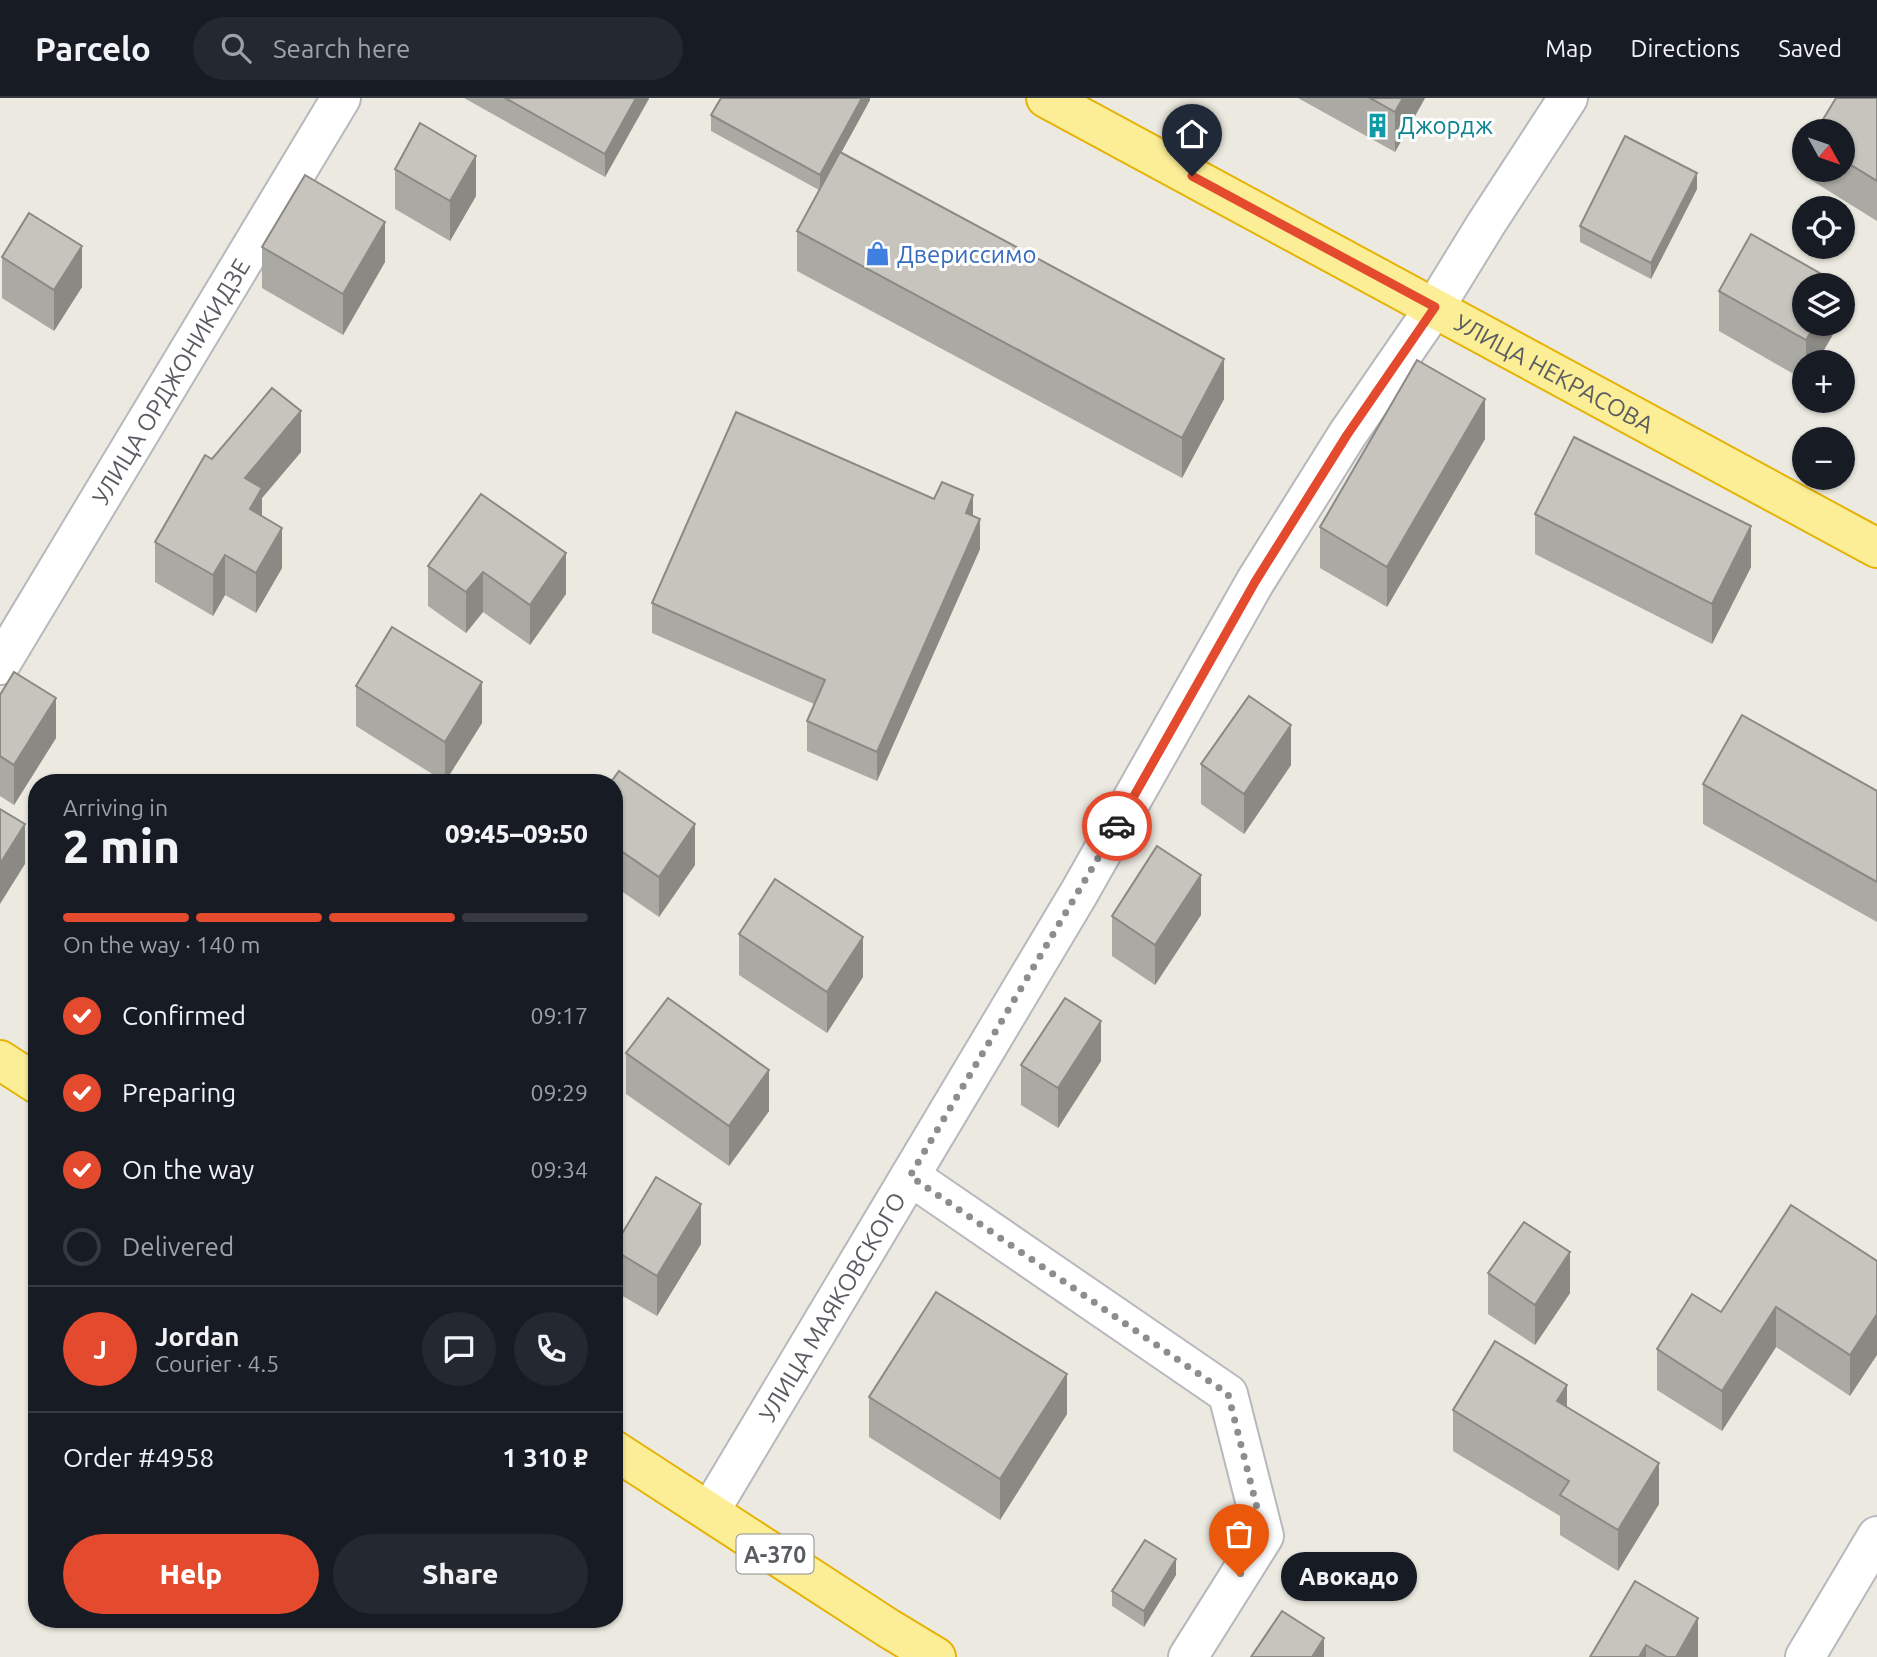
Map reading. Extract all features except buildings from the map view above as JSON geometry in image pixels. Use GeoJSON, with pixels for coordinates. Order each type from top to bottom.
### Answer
{"type":"FeatureCollection","features":[{"type":"Feature","properties":{"kind":"highway","name":"УЛИЦА НЕКРАСОВА"},"geometry":{"type":"LineString","coordinates":[[1045,98],[1877,548]]}},
{"type":"Feature","properties":{"kind":"highway"},"geometry":{"type":"LineString","coordinates":[[0,1060],[28,1077]]}},
{"type":"Feature","properties":{"kind":"highway","name":"А-370"},"geometry":{"type":"LineString","coordinates":[[623,1456],[936,1657]]}},
{"type":"Feature","properties":{"kind":"street","name":"УЛИЦА ОРДЖОНИКИДЗЕ"},"geometry":{"type":"LineString","coordinates":[[0,665],[341,98]]}},
{"type":"Feature","properties":{"kind":"street","name":"УЛИЦА МАЯКОВСКОГО"},"geometry":{"type":"LineString","coordinates":[[710,1511],[1079,893],[1255,582],[1347,435],[1435,307],[1568,98]]}},
{"type":"Feature","properties":{"kind":"street"},"geometry":{"type":"LineString","coordinates":[[910,1176],[1228,1394],[1264,1535],[1188,1657]]}},
{"type":"Feature","properties":{"kind":"street"},"geometry":{"type":"LineString","coordinates":[[1805,1657],[1877,1536]]}},
{"type":"Feature","properties":{"kind":"way so far"},"geometry":{"type":"LineString","coordinates":[[1117,826],[910,1176],[1228,1394],[1264,1535],[1239,1576]]}},
{"type":"Feature","properties":{"kind":"place","name":"Джордж"},"geometry":{"type":"Point","coordinates":[1378,125]}},
{"type":"Feature","properties":{"kind":"place","name":"Двериссимо"},"geometry":{"type":"Point","coordinates":[877,254]}},
{"type":"Feature","properties":{"kind":"place","name":"Авокадо"},"geometry":{"type":"Point","coordinates":[1239,1576]}},
{"type":"Feature","properties":{"kind":"route"},"geometry":{"type":"LineString","coordinates":[[1117,826],[1255,582],[1347,435],[1435,307],[1192,176]]}}]}
